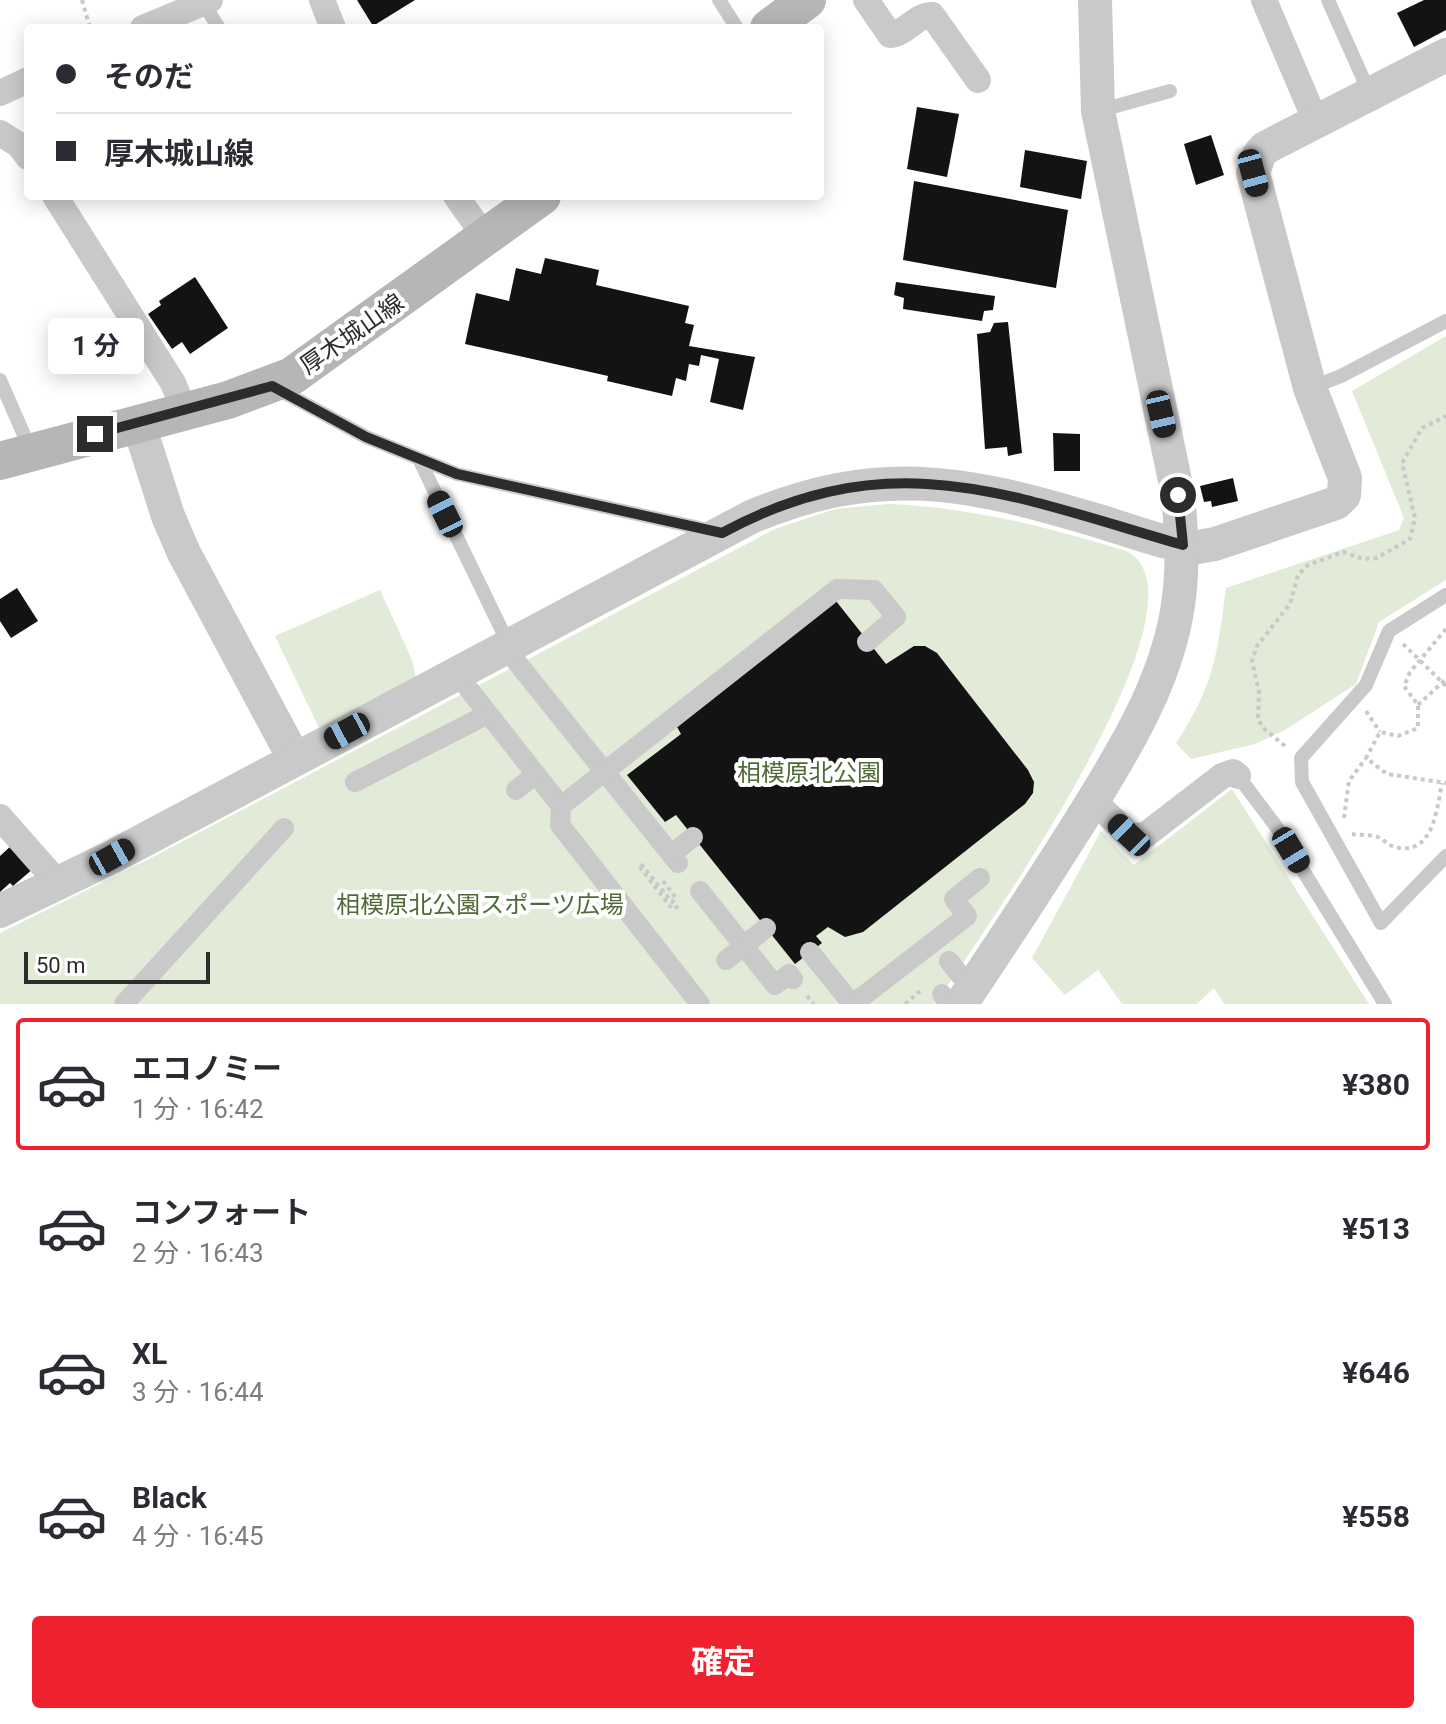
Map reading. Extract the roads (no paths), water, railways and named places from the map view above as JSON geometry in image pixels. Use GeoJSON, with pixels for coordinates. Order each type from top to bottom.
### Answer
{"type":"FeatureCollection","features":[{"type":"Feature","properties":{"kind":"main road"},"geometry":{"type":"LineString","coordinates":[[774,24],[807,0]]}},
{"type":"Feature","properties":{"kind":"main road","name":"厚木城山線"},"geometry":{"type":"LineString","coordinates":[[16,456],[272,386],[317,360],[536,200]]}},
{"type":"Feature","properties":{"kind":"street"},"geometry":{"type":"LineString","coordinates":[[322,0],[331,24]]}},
{"type":"Feature","properties":{"kind":"street"},"geometry":{"type":"LineString","coordinates":[[866,0],[890,35],[898,34],[923,15],[932,15],[978,80]]}},
{"type":"Feature","properties":{"kind":"street"},"geometry":{"type":"LineString","coordinates":[[810,952],[853,1004],[947,974],[1093,800],[1146,707],[1162,666],[1176,618],[1183,545],[1178,495],[1098,111],[1095,0]]}},
{"type":"Feature","properties":{"kind":"street"},"geometry":{"type":"LineString","coordinates":[[1264,0],[1316,122]]}},
{"type":"Feature","properties":{"kind":"street"},"geometry":{"type":"LineString","coordinates":[[152,24],[207,1]]}},
{"type":"Feature","properties":{"kind":"street"},"geometry":{"type":"LineString","coordinates":[[0,911],[59,884],[294,758],[512,653],[751,517],[807,496],[898,481],[982,489],[1183,545],[1215,544],[1336,503],[1344,495],[1345,478],[1310,388],[1253,173],[1265,148],[1446,55]]}},
{"type":"Feature","properties":{"kind":"street"},"geometry":{"type":"LineString","coordinates":[[0,93],[24,82]]}},
{"type":"Feature","properties":{"kind":"street"},"geometry":{"type":"LineString","coordinates":[[0,133],[24,152]]}},
{"type":"Feature","properties":{"kind":"street"},"geometry":{"type":"LineString","coordinates":[[58,200],[173,383],[185,412]]}},
{"type":"Feature","properties":{"kind":"street"},"geometry":{"type":"LineString","coordinates":[[459,200],[485,237]]}},
{"type":"Feature","properties":{"kind":"street"},"geometry":{"type":"LineString","coordinates":[[138,422],[168,516],[184,553],[294,758]]}},
{"type":"Feature","properties":{"kind":"street"},"geometry":{"type":"LineString","coordinates":[[561,806],[837,589],[874,590],[896,617],[867,642]]}},
{"type":"Feature","properties":{"kind":"street"},"geometry":{"type":"LineString","coordinates":[[512,653],[671,854],[693,837]]}},
{"type":"Feature","properties":{"kind":"street"},"geometry":{"type":"LineString","coordinates":[[467,687],[561,806],[560,825],[691,999]]}},
{"type":"Feature","properties":{"kind":"street"},"geometry":{"type":"LineString","coordinates":[[355,782],[488,714]]}},
{"type":"Feature","properties":{"kind":"street"},"geometry":{"type":"LineString","coordinates":[[1093,800],[1129,835],[1144,836],[1222,776],[1233,772],[1238,776]]}},
{"type":"Feature","properties":{"kind":"street"},"geometry":{"type":"LineString","coordinates":[[516,790],[536,774]]}},
{"type":"Feature","properties":{"kind":"street"},"geometry":{"type":"LineString","coordinates":[[0,817],[59,884]]}},
{"type":"Feature","properties":{"kind":"street"},"geometry":{"type":"LineString","coordinates":[[124,1004],[284,828]]}},
{"type":"Feature","properties":{"kind":"street"},"geometry":{"type":"LineString","coordinates":[[947,974],[967,916],[954,899],[980,878]]}},
{"type":"Feature","properties":{"kind":"street"},"geometry":{"type":"LineString","coordinates":[[700,891],[775,985],[789,974],[793,979]]}},
{"type":"Feature","properties":{"kind":"street"},"geometry":{"type":"LineString","coordinates":[[726,960],[766,928]]}},
{"type":"Feature","properties":{"kind":"lane"},"geometry":{"type":"LineString","coordinates":[[719,0],[734,24]]}},
{"type":"Feature","properties":{"kind":"lane"},"geometry":{"type":"LineString","coordinates":[[1328,0],[1371,94]]}},
{"type":"Feature","properties":{"kind":"lane"},"geometry":{"type":"LineString","coordinates":[[207,1],[217,24]]}},
{"type":"Feature","properties":{"kind":"lane"},"geometry":{"type":"LineString","coordinates":[[1098,111],[1170,91]]}},
{"type":"Feature","properties":{"kind":"lane"},"geometry":{"type":"LineString","coordinates":[[1310,388],[1341,376],[1446,321]]}},
{"type":"Feature","properties":{"kind":"lane"},"geometry":{"type":"LineString","coordinates":[[0,380],[16,456]]}},
{"type":"Feature","properties":{"kind":"lane"},"geometry":{"type":"LineString","coordinates":[[272,386],[420,461],[457,474],[722,533]]}},
{"type":"Feature","properties":{"kind":"lane"},"geometry":{"type":"LineString","coordinates":[[420,461],[512,653]]}},
{"type":"Feature","properties":{"kind":"lane"},"geometry":{"type":"LineString","coordinates":[[1446,595],[1389,631],[1366,685],[1301,758],[1302,782],[1381,923],[1446,856]]}},
{"type":"Feature","properties":{"kind":"lane"},"geometry":{"type":"LineString","coordinates":[[1238,776],[1275,825],[1385,1004]]}},
{"type":"Feature","properties":{"kind":"park label","name":"相模原北公園"},"geometry":{"type":"Point","coordinates":[809,773]}},
{"type":"Feature","properties":{"kind":"park label","name":"相模原北公園スポーツ広場"},"geometry":{"type":"Point","coordinates":[480,905]}}]}
